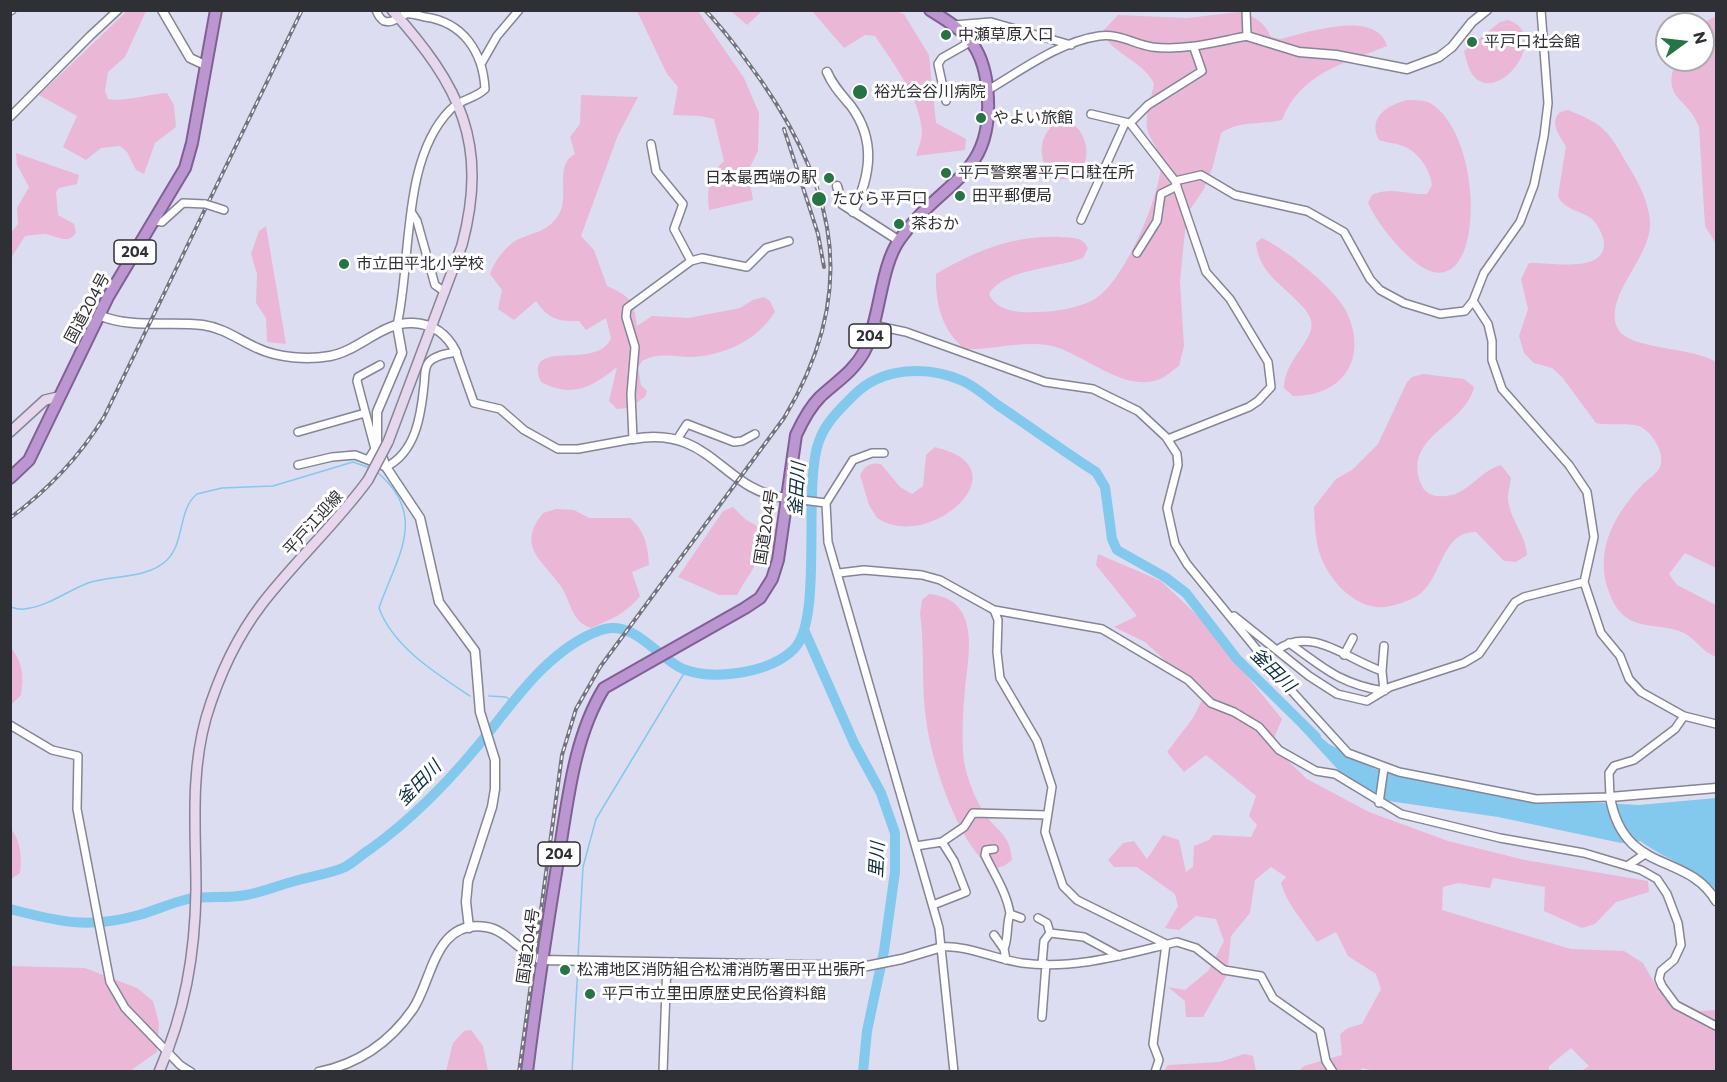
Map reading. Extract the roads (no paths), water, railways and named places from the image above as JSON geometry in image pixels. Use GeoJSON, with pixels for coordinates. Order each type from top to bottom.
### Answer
{"type":"FeatureCollection","features":[{"type":"Feature","properties":{"kind":"highway","name":"国道204号"},"geometry":{"type":"LineString","coordinates":[[10,478],[29,460],[99,315],[188,161],[216,10]]}},
{"type":"Feature","properties":{"kind":"highway","name":"国道204号"},"geometry":{"type":"LineString","coordinates":[[527,1071],[541,960],[572,782],[591,709],[604,688],[644,663],[745,608],[760,598],[767,588],[778,560],[796,435],[802,422],[819,398],[850,374],[864,351],[898,240],[966,171],[982,150],[989,117],[988,90],[982,61],[972,41],[954,25],[930,10]]}},
{"type":"Feature","properties":{"kind":"main road","name":"平戸江迎線"},"geometry":{"type":"LineString","coordinates":[[159,1071],[168,1052],[188,986],[196,908],[194,843],[197,769],[206,719],[217,687],[243,632],[261,605],[368,480],[388,442],[464,236],[472,193],[471,150],[458,103],[436,64],[392,10]]}},
{"type":"Feature","properties":{"kind":"main road"},"geometry":{"type":"LineString","coordinates":[[10,432],[45,400],[58,397]]}},
{"type":"Feature","properties":{"kind":"street"},"geometry":{"type":"LineString","coordinates":[[10,117],[118,10]]}},
{"type":"Feature","properties":{"kind":"street"},"geometry":{"type":"LineString","coordinates":[[162,10],[190,58],[205,65]]}},
{"type":"Feature","properties":{"kind":"street"},"geometry":{"type":"LineString","coordinates":[[376,10],[385,22],[406,14],[439,19],[466,35],[481,64],[485,89],[479,95],[458,103],[438,126],[418,165],[397,325],[402,353],[377,412],[376,424],[377,442],[386,467],[420,518],[439,602],[475,651],[478,702],[495,760],[495,789],[468,881],[466,902],[469,928]]}},
{"type":"Feature","properties":{"kind":"street"},"geometry":{"type":"LineString","coordinates":[[481,64],[497,36],[519,10]]}},
{"type":"Feature","properties":{"kind":"street"},"geometry":{"type":"LineString","coordinates":[[1246,10],[1247,36]]}},
{"type":"Feature","properties":{"kind":"street"},"geometry":{"type":"LineString","coordinates":[[988,90],[1037,60],[1097,36],[1111,35],[1150,47],[1194,48],[1247,36],[1299,52],[1336,55],[1407,69],[1439,57],[1452,47],[1472,22],[1487,10]]}},
{"type":"Feature","properties":{"kind":"street"},"geometry":{"type":"LineString","coordinates":[[1137,252],[1157,221],[1161,194],[1176,184],[1201,175],[1235,195],[1307,212],[1344,232],[1370,279],[1380,290],[1404,303],[1430,312],[1455,314],[1465,311],[1473,301],[1484,273],[1520,222],[1534,185],[1548,103],[1541,10]]}},
{"type":"Feature","properties":{"kind":"street"},"geometry":{"type":"LineString","coordinates":[[954,25],[991,22],[1071,45]]}},
{"type":"Feature","properties":{"kind":"street"},"geometry":{"type":"LineString","coordinates":[[946,100],[938,64],[942,57],[972,41]]}},
{"type":"Feature","properties":{"kind":"street"},"geometry":{"type":"LineString","coordinates":[[1081,220],[1127,123],[1148,105],[1202,71],[1194,48]]}},
{"type":"Feature","properties":{"kind":"street"},"geometry":{"type":"LineString","coordinates":[[827,72],[832,86],[851,107],[868,138],[869,164],[853,212]]}},
{"type":"Feature","properties":{"kind":"street"},"geometry":{"type":"LineString","coordinates":[[1091,114],[1127,123],[1176,184],[1206,272],[1230,299],[1268,362],[1270,387],[1258,401],[1249,407],[1168,439]]}},
{"type":"Feature","properties":{"kind":"street"},"geometry":{"type":"LineString","coordinates":[[651,144],[656,171],[683,204],[674,229],[691,261]]}},
{"type":"Feature","properties":{"kind":"street"},"geometry":{"type":"LineString","coordinates":[[837,186],[842,204],[898,240]]}},
{"type":"Feature","properties":{"kind":"street"},"geometry":{"type":"LineString","coordinates":[[154,221],[162,222],[183,203],[205,204],[224,210]]}},
{"type":"Feature","properties":{"kind":"street"},"geometry":{"type":"LineString","coordinates":[[412,213],[417,221],[435,285],[445,292]]}},
{"type":"Feature","properties":{"kind":"street"},"geometry":{"type":"LineString","coordinates":[[633,439],[631,394],[635,347],[626,317],[627,308],[691,261],[702,258],[747,267],[766,248],[789,241]]}},
{"type":"Feature","properties":{"kind":"street"},"geometry":{"type":"LineString","coordinates":[[1473,301],[1488,324],[1492,341],[1492,360],[1502,389],[1569,465],[1587,492],[1594,537],[1584,582],[1601,633],[1620,656],[1629,678],[1641,692],[1684,717],[1716,724]]}},
{"type":"Feature","properties":{"kind":"street"},"geometry":{"type":"LineString","coordinates":[[99,315],[114,322],[204,325],[232,334],[270,353],[314,357],[329,356],[353,349],[397,325],[411,322],[432,327],[447,336],[456,352],[474,403],[500,409],[524,430],[558,449],[578,449],[657,436],[678,438],[691,443],[765,495],[823,502]]}},
{"type":"Feature","properties":{"kind":"street"},"geometry":{"type":"LineString","coordinates":[[873,324],[906,332],[1045,382],[1094,389],[1138,411],[1168,439],[1177,453],[1178,465],[1167,508],[1175,544],[1187,564],[1280,678],[1348,753],[1384,769],[1536,799],[1611,801],[1716,788]]}},
{"type":"Feature","properties":{"kind":"street"},"geometry":{"type":"LineString","coordinates":[[386,467],[402,457],[411,444],[429,362],[436,357],[456,352]]}},
{"type":"Feature","properties":{"kind":"street"},"geometry":{"type":"LineString","coordinates":[[368,460],[375,449],[357,381],[358,377],[380,365]]}},
{"type":"Feature","properties":{"kind":"street"},"geometry":{"type":"LineString","coordinates":[[298,432],[366,413]]}},
{"type":"Feature","properties":{"kind":"street"},"geometry":{"type":"LineString","coordinates":[[678,438],[687,424],[734,442],[747,439],[755,434]]}},
{"type":"Feature","properties":{"kind":"street"},"geometry":{"type":"LineString","coordinates":[[884,453],[872,453],[853,460],[823,502],[828,542],[933,905],[942,947],[954,1071]]}},
{"type":"Feature","properties":{"kind":"street"},"geometry":{"type":"LineString","coordinates":[[298,465],[332,457],[355,455],[386,467]]}},
{"type":"Feature","properties":{"kind":"street"},"geometry":{"type":"LineString","coordinates":[[838,573],[864,570],[922,576],[940,580],[994,609],[1102,629],[1188,680],[1211,703],[1234,712],[1259,727],[1279,750],[1316,771],[1335,774],[1401,814],[1500,838],[1630,864],[1657,879],[1667,894],[1678,924],[1681,945],[1674,960],[1660,971],[1659,979],[1667,996],[1676,1005],[1716,1026]]}},
{"type":"Feature","properties":{"kind":"street"},"geometry":{"type":"LineString","coordinates":[[1223,607],[1309,676],[1337,694],[1367,701],[1384,691],[1464,663],[1479,654],[1515,602],[1524,597],[1584,582]]}},
{"type":"Feature","properties":{"kind":"street"},"geometry":{"type":"LineString","coordinates":[[994,609],[998,620],[997,652],[1000,678],[1037,741],[1052,787],[1045,832],[1065,889],[1077,900],[1098,908],[1166,944]]}},
{"type":"Feature","properties":{"kind":"street"},"geometry":{"type":"LineString","coordinates":[[1344,655],[1353,638]]}},
{"type":"Feature","properties":{"kind":"street"},"geometry":{"type":"LineString","coordinates":[[1276,650],[1289,642],[1306,640],[1318,642],[1382,671]]}},
{"type":"Feature","properties":{"kind":"street"},"geometry":{"type":"LineString","coordinates":[[1289,642],[1341,680],[1359,687],[1384,691]]}},
{"type":"Feature","properties":{"kind":"street"},"geometry":{"type":"LineString","coordinates":[[1384,646],[1382,671],[1384,691]]}},
{"type":"Feature","properties":{"kind":"street"},"geometry":{"type":"LineString","coordinates":[[1684,717],[1675,729],[1634,760],[1614,766],[1609,773],[1611,801],[1619,830],[1634,847],[1698,881],[1716,901]]}},
{"type":"Feature","properties":{"kind":"street"},"geometry":{"type":"LineString","coordinates":[[10,725],[52,750],[78,756],[77,809],[110,982],[124,1008],[168,1052],[191,1071]]}},
{"type":"Feature","properties":{"kind":"street"},"geometry":{"type":"LineString","coordinates":[[1380,801],[1384,769]]}},
{"type":"Feature","properties":{"kind":"street"},"geometry":{"type":"LineString","coordinates":[[916,846],[942,842],[964,827],[972,813],[1047,815]]}},
{"type":"Feature","properties":{"kind":"street"},"geometry":{"type":"LineString","coordinates":[[933,905],[966,892],[954,861],[942,842]]}},
{"type":"Feature","properties":{"kind":"street"},"geometry":{"type":"LineString","coordinates":[[994,849],[986,850],[985,855],[999,886],[1008,899],[1009,937],[1004,949]]}},
{"type":"Feature","properties":{"kind":"street"},"geometry":{"type":"LineString","coordinates":[[1630,864],[1645,854]]}},
{"type":"Feature","properties":{"kind":"street"},"geometry":{"type":"LineString","coordinates":[[1010,914],[1021,918]]}},
{"type":"Feature","properties":{"kind":"street"},"geometry":{"type":"LineString","coordinates":[[1038,918],[1047,923],[1050,933]]}},
{"type":"Feature","properties":{"kind":"street"},"geometry":{"type":"LineString","coordinates":[[319,1071],[366,1055],[392,1034],[414,1007],[435,955],[449,939],[469,928],[486,927],[496,930],[524,953],[541,960],[872,966],[942,947],[956,947],[1006,960],[1065,965],[1119,956],[1166,944],[1186,943],[1224,970],[1262,975],[1267,989],[1281,1005],[1320,1031],[1326,1061],[1333,1071]]}},
{"type":"Feature","properties":{"kind":"street"},"geometry":{"type":"LineString","coordinates":[[1050,933],[1084,937],[1119,956]]}},
{"type":"Feature","properties":{"kind":"street"},"geometry":{"type":"LineString","coordinates":[[1042,1017],[1044,940],[1050,933]]}},
{"type":"Feature","properties":{"kind":"street"},"geometry":{"type":"LineString","coordinates":[[994,934],[1004,949],[1006,960]]}},
{"type":"Feature","properties":{"kind":"street"},"geometry":{"type":"LineString","coordinates":[[1155,1071],[1159,1060],[1153,1044],[1166,944]]}},
{"type":"Feature","properties":{"kind":"street"},"geometry":{"type":"LineString","coordinates":[[663,1071],[667,962]]}},
{"type":"Feature","properties":{"kind":"water"},"geometry":{"type":"Polygon","coordinates":[[[1299,727],[1310,728],[1329,744],[1375,769],[1547,804],[1583,802],[1639,805],[1716,798],[1716,890],[1689,870],[1640,841],[1621,843],[1498,817],[1389,801],[1350,783],[1299,727]]]}},
{"type":"Feature","properties":{"kind":"waterway","name":"釜田川"},"geometry":{"type":"LineString","coordinates":[[10,909],[59,920],[105,922],[139,915],[188,899],[252,894],[345,867],[387,837],[436,793],[527,685],[554,658],[584,637],[601,630],[613,628],[635,634],[673,663],[696,673],[741,672],[757,669],[784,657],[794,649],[803,633],[808,610],[811,582],[812,488],[814,462],[819,441],[834,416],[865,386],[892,374],[906,372],[935,372],[968,383],[1096,472],[1105,487],[1112,539],[1117,550],[1165,577],[1186,593],[1237,659],[1316,737]]}},
{"type":"Feature","properties":{"kind":"waterway"},"geometry":{"type":"LineString","coordinates":[[10,607],[32,608],[88,583],[140,574],[159,566],[173,553],[187,508],[197,494],[222,488],[273,486],[353,462],[370,468]]}},
{"type":"Feature","properties":{"kind":"waterway"},"geometry":{"type":"LineString","coordinates":[[377,472],[393,488],[402,504],[405,521],[400,554],[379,608],[394,635],[405,647],[430,669],[470,696]]}},
{"type":"Feature","properties":{"kind":"waterway","name":"里川"},"geometry":{"type":"LineString","coordinates":[[805,632],[854,743],[881,793],[895,833],[895,872],[884,951],[867,1031],[863,1072]]}},
{"type":"Feature","properties":{"kind":"waterway"},"geometry":{"type":"LineString","coordinates":[[578,957],[583,867],[596,819],[686,670]]}},
{"type":"Feature","properties":{"kind":"waterway"},"geometry":{"type":"LineString","coordinates":[[489,696],[506,697],[512,701]]}},
{"type":"Feature","properties":{"kind":"waterway"},"geometry":{"type":"LineString","coordinates":[[572,1072],[578,965]]}},
{"type":"Feature","properties":{"kind":"railway"},"geometry":{"type":"LineString","coordinates":[[10,518],[62,472],[85,445],[104,417],[302,10]]}},
{"type":"Feature","properties":{"kind":"railway"},"geometry":{"type":"LineString","coordinates":[[519,1072],[562,755],[576,709],[600,667],[784,418],[807,373],[822,330],[830,288],[830,247],[822,206],[809,165],[788,124],[762,82],[728,36],[705,10]]}},
{"type":"Feature","properties":{"kind":"railway"},"geometry":{"type":"LineString","coordinates":[[784,129],[818,234],[824,267]]}},
{"type":"Feature","properties":{"kind":"place","name":"中瀬草原入口"},"geometry":{"type":"Point","coordinates":[946,35]}},
{"type":"Feature","properties":{"kind":"place","name":"平戸口社会館"},"geometry":{"type":"Point","coordinates":[1472,42]}},
{"type":"Feature","properties":{"kind":"place","name":"裕光会谷川病院"},"geometry":{"type":"Point","coordinates":[860,92]}},
{"type":"Feature","properties":{"kind":"place","name":"やよい旅館"},"geometry":{"type":"Point","coordinates":[981,118]}},
{"type":"Feature","properties":{"kind":"place","name":"平戸警察署平戸口駐在所"},"geometry":{"type":"Point","coordinates":[946,173]}},
{"type":"Feature","properties":{"kind":"place","name":"日本最西端の駅"},"geometry":{"type":"Point","coordinates":[829,178]}},
{"type":"Feature","properties":{"kind":"place","name":"田平郵便局"},"geometry":{"type":"Point","coordinates":[960,196]}},
{"type":"Feature","properties":{"kind":"place","name":"たびら平戸口"},"geometry":{"type":"Point","coordinates":[819,199]}},
{"type":"Feature","properties":{"kind":"place","name":"茶おか"},"geometry":{"type":"Point","coordinates":[899,224]}},
{"type":"Feature","properties":{"kind":"place","name":"市立田平北小学校"},"geometry":{"type":"Point","coordinates":[344,264]}},
{"type":"Feature","properties":{"kind":"place","name":"松浦地区消防組合松浦消防署田平出張所"},"geometry":{"type":"Point","coordinates":[565,970]}},
{"type":"Feature","properties":{"kind":"place","name":"平戸市立里田原歴史民俗資料館"},"geometry":{"type":"Point","coordinates":[590,994]}}]}
